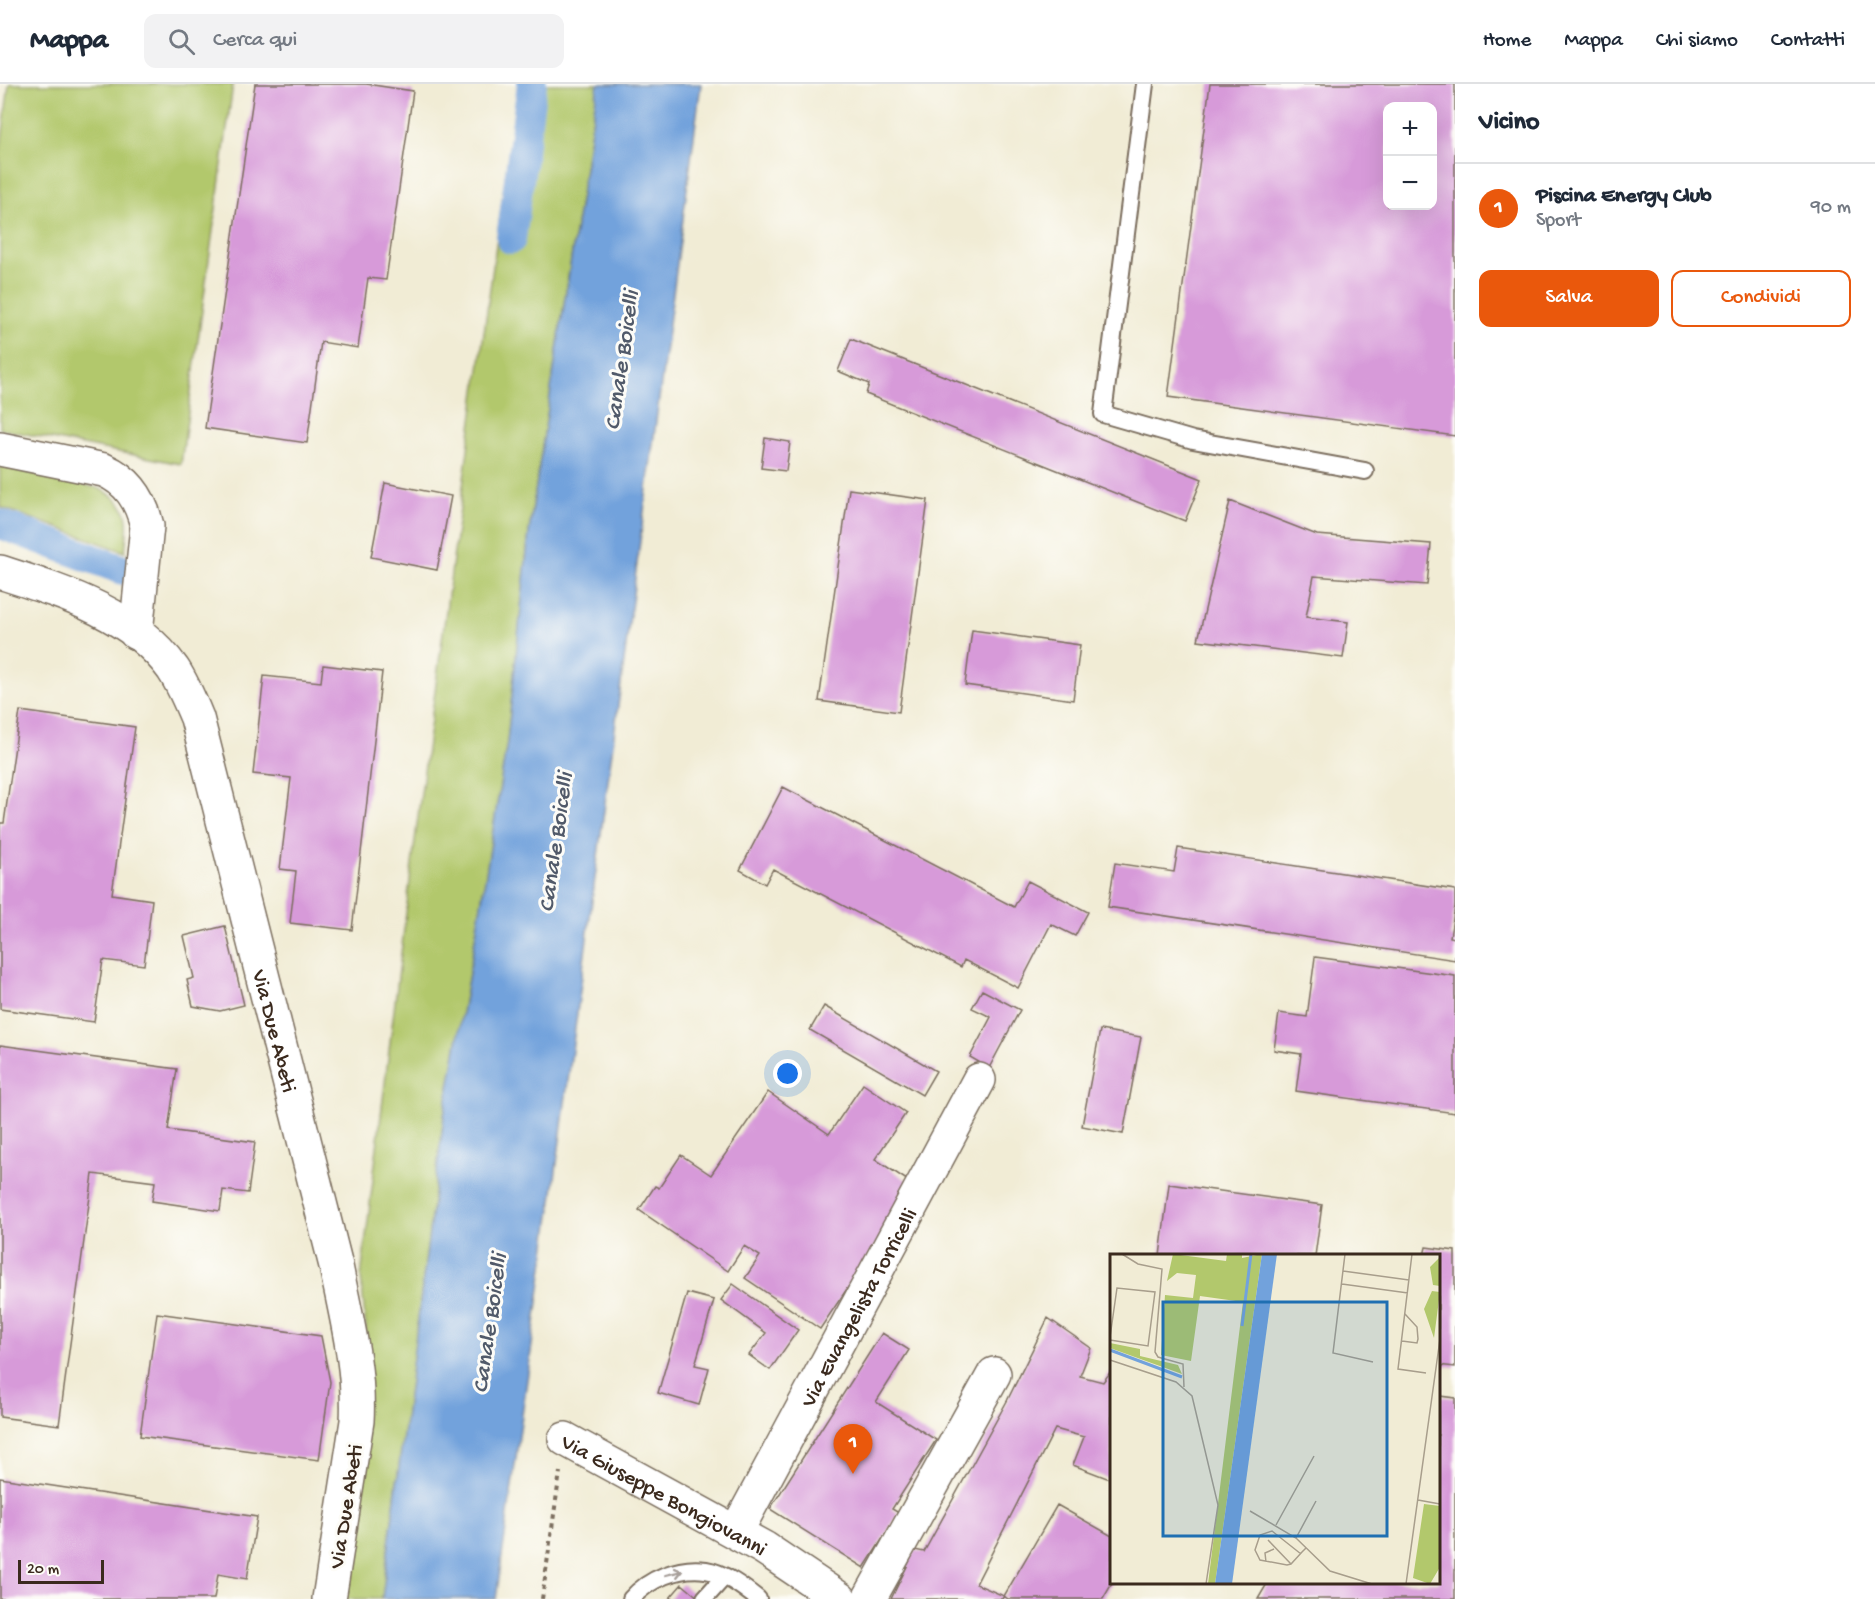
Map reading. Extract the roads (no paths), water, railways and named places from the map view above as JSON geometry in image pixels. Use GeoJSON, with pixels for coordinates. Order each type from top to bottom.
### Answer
{"type":"FeatureCollection","features":[{"type":"Feature","properties":{"kind":"street"},"geometry":{"type":"LineString","coordinates":[[0,449],[104,471],[128,485],[140,505],[147,526],[136,633]]}},
{"type":"Feature","properties":{"kind":"street","name":"Via Due Abeti"},"geometry":{"type":"LineString","coordinates":[[0,572],[84,601],[136,633],[150,644],[172,668],[186,691],[197,718],[333,1255],[356,1378],[357,1421],[329,1599]]}},
{"type":"Feature","properties":{"kind":"street","name":"Via Evangelista Torricelli"},"geometry":{"type":"LineString","coordinates":[[736,1532],[979,1080]]}},
{"type":"Feature","properties":{"kind":"street"},"geometry":{"type":"LineString","coordinates":[[869,1599],[994,1374]]}},
{"type":"Feature","properties":{"kind":"street","name":"Via Giuseppe Bongiovanni"},"geometry":{"type":"LineString","coordinates":[[565,1438],[764,1548],[840,1599]]}},
{"type":"Feature","properties":{"kind":"lane"},"geometry":{"type":"LineString","coordinates":[[1145,84],[1103,414],[1193,440],[1365,471]]}},
{"type":"Feature","properties":{"kind":"lane"},"geometry":{"type":"LineString","coordinates":[[631,1599],[649,1584],[664,1576],[678,1571],[707,1570],[724,1577],[758,1599]]}},
{"type":"Feature","properties":{"kind":"lane"},"geometry":{"type":"LineString","coordinates":[[705,1598],[724,1577]]}},
{"type":"Feature","properties":{"kind":"water","name":"Canale Boicelli"},"geometry":{"type":"Polygon","coordinates":[[[598,84],[701,84],[545,1253],[496,1599],[382,1599],[444,1116],[507,742],[529,532],[598,84]]]}},
{"type":"Feature","properties":{"kind":"waterway"},"geometry":{"type":"LineString","coordinates":[[511,239],[532,84]]}},
{"type":"Feature","properties":{"kind":"waterway"},"geometry":{"type":"LineString","coordinates":[[0,524],[123,570]]}},
{"type":"Feature","properties":{"kind":"place","name":"Piscina Energy Club"},"geometry":{"type":"Point","coordinates":[853,1474]}}]}
